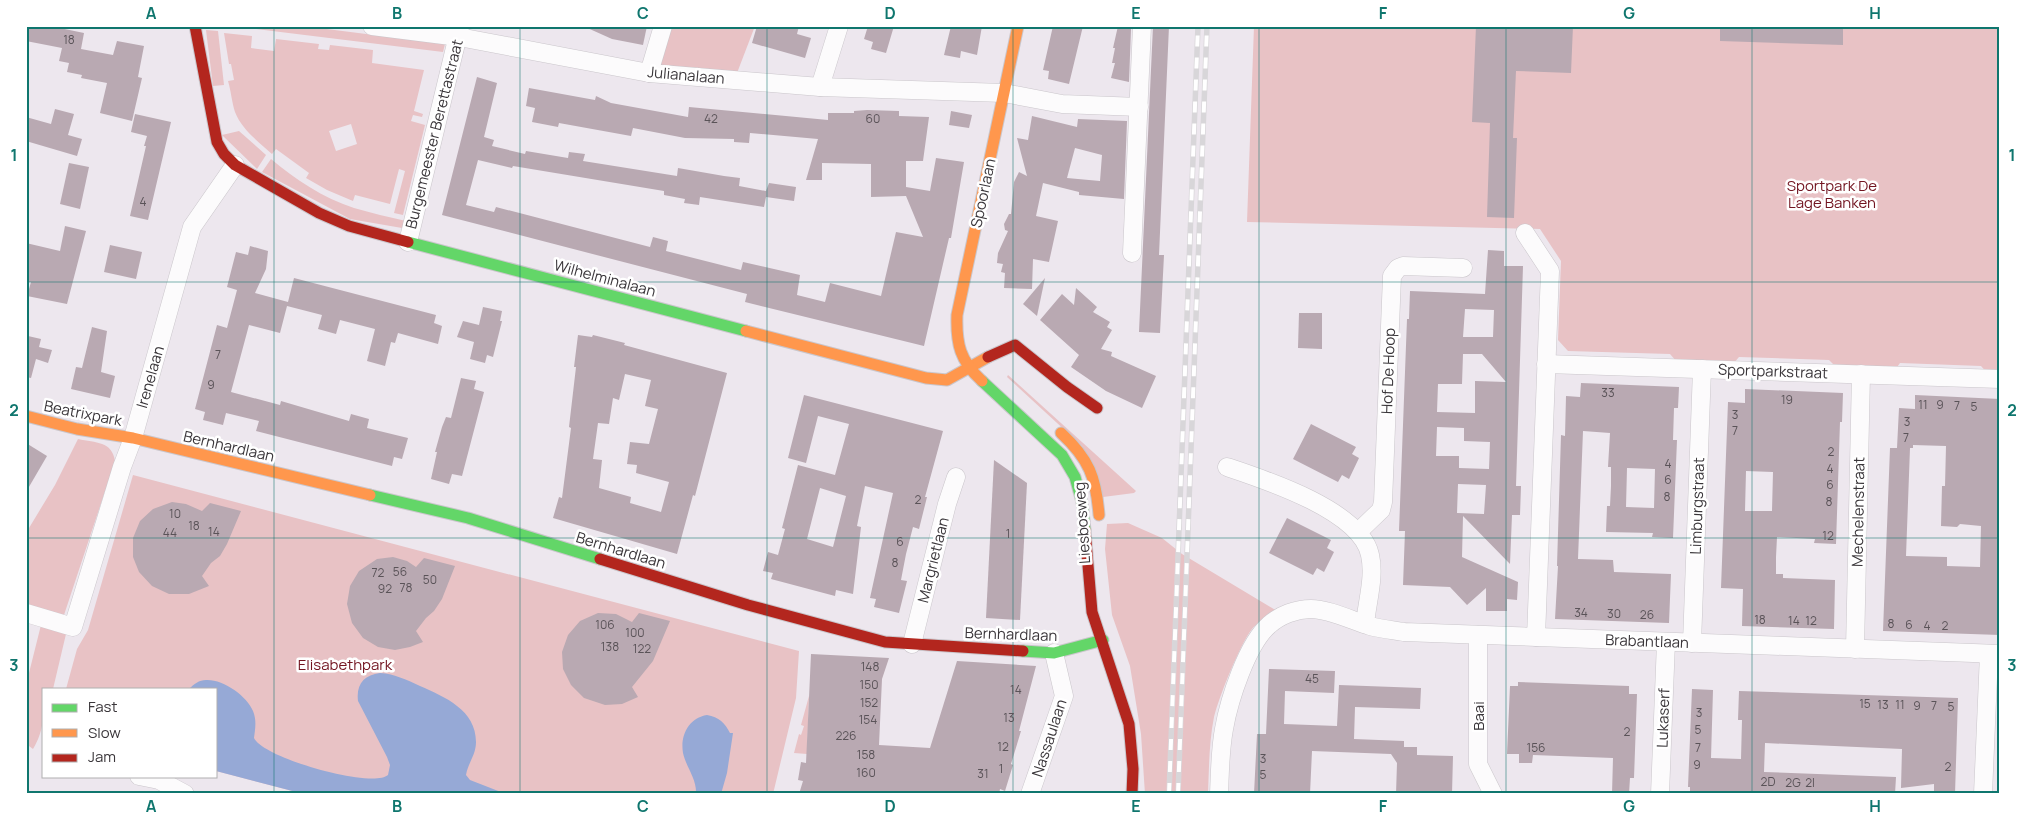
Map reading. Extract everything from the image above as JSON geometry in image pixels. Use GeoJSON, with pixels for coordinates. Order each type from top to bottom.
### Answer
{"type":"FeatureCollection","features":[{"type":"Feature","properties":{"kind":"street","name":"Wilhelminalaan"},"geometry":{"type":"LineString","coordinates":[[195,26],[216,142],[235,165],[318,213],[349,226],[926,378],[947,380],[969,369],[982,359],[1010,345],[1015,345],[1097,408]]}},
{"type":"Feature","properties":{"kind":"street","name":"Julianalaan"},"geometry":{"type":"LineString","coordinates":[[372,26],[460,32],[649,73],[820,87],[1004,93]]}},
{"type":"Feature","properties":{"kind":"street"},"geometry":{"type":"LineString","coordinates":[[649,73],[663,26]]}},
{"type":"Feature","properties":{"kind":"street"},"geometry":{"type":"LineString","coordinates":[[820,87],[839,26]]}},
{"type":"Feature","properties":{"kind":"street","name":"Spoorlaan"},"geometry":{"type":"LineString","coordinates":[[969,369],[957,341],[957,315],[1018,26]]}},
{"type":"Feature","properties":{"kind":"street"},"geometry":{"type":"LineString","coordinates":[[1132,253],[1142,26]]}},
{"type":"Feature","properties":{"kind":"street","name":"Burgemeester Berettastraat"},"geometry":{"type":"LineString","coordinates":[[408,242],[460,32]]}},
{"type":"Feature","properties":{"kind":"street"},"geometry":{"type":"LineString","coordinates":[[1004,93],[1062,104],[1139,107]]}},
{"type":"Feature","properties":{"kind":"street","name":"Irenelaan"},"geometry":{"type":"LineString","coordinates":[[26,613],[73,627],[122,467],[133,438],[192,227],[235,165]]}},
{"type":"Feature","properties":{"kind":"street"},"geometry":{"type":"LineString","coordinates":[[1526,234],[1550,271],[1536,637]]}},
{"type":"Feature","properties":{"kind":"street","name":"Hof De Hoop"},"geometry":{"type":"LineString","coordinates":[[1358,532],[1380,510],[1383,502],[1392,276],[1398,268],[1403,266],[1463,268]]}},
{"type":"Feature","properties":{"kind":"street","name":"Spoorlaan"},"geometry":{"type":"LineString","coordinates":[[962,292],[968,320]]}},
{"type":"Feature","properties":{"kind":"street","name":"Sportparkstraat"},"geometry":{"type":"LineString","coordinates":[[1546,364],[2000,379]]}},
{"type":"Feature","properties":{"kind":"street","name":"Liesbosweg"},"geometry":{"type":"LineString","coordinates":[[969,369],[1062,455],[1070,465],[1080,489],[1092,612],[1103,640],[1129,724],[1133,769],[1132,794]]}},
{"type":"Feature","properties":{"kind":"street","name":"Limburgstraat"},"geometry":{"type":"LineString","coordinates":[[1692,643],[1702,369]]}},
{"type":"Feature","properties":{"kind":"street","name":"Mechelenstraat"},"geometry":{"type":"LineString","coordinates":[[1855,649],[1861,374]]}},
{"type":"Feature","properties":{"kind":"street","name":"Beatrixpark"},"geometry":{"type":"LineString","coordinates":[[26,416],[77,429],[133,438]]}},
{"type":"Feature","properties":{"kind":"street","name":"Liesbosweg"},"geometry":{"type":"LineString","coordinates":[[1049,422],[1077,447],[1093,471],[1099,526]]}},
{"type":"Feature","properties":{"kind":"street","name":"Bernhardlaan"},"geometry":{"type":"LineString","coordinates":[[133,438],[468,518],[748,605],[885,642],[1054,653],[1103,640]]}},
{"type":"Feature","properties":{"kind":"street"},"geometry":{"type":"LineString","coordinates":[[1228,466],[1309,500],[1341,518],[1358,532],[1366,543],[1371,559],[1365,624]]}},
{"type":"Feature","properties":{"kind":"street","name":"Margrietlaan"},"geometry":{"type":"LineString","coordinates":[[912,644],[947,504],[956,477]]}},
{"type":"Feature","properties":{"kind":"street","name":"Liesbosweg"},"geometry":{"type":"LineString","coordinates":[[1101,582],[1103,640]]}},
{"type":"Feature","properties":{"kind":"street","name":"Brabantlaan"},"geometry":{"type":"LineString","coordinates":[[1219,794],[1224,729],[1229,705],[1240,674],[1258,637],[1267,626],[1283,615],[1297,611],[1318,609],[1365,624],[1404,632],[1994,654]]}},
{"type":"Feature","properties":{"kind":"street","name":"Baai"},"geometry":{"type":"LineString","coordinates":[[1478,635],[1478,764],[1493,794]]}},
{"type":"Feature","properties":{"kind":"street","name":"Lukaserf"},"geometry":{"type":"LineString","coordinates":[[1660,794],[1666,642]]}},
{"type":"Feature","properties":{"kind":"street","name":"Nassaulaan"},"geometry":{"type":"LineString","coordinates":[[1030,794],[1064,696],[1054,653]]}},
{"type":"Feature","properties":{"kind":"street"},"geometry":{"type":"LineString","coordinates":[[1983,794],[1994,654]]}},
{"type":"Feature","properties":{"kind":"street"},"geometry":{"type":"LineString","coordinates":[[149,778],[159,780],[185,794]]}},
{"type":"Feature","properties":{"kind":"green space"},"geometry":{"type":"Polygon","coordinates":[[[232,26],[303,26],[445,44],[443,52],[232,26]]]}},
{"type":"Feature","properties":{"kind":"green space"},"geometry":{"type":"Polygon","coordinates":[[[668,26],[755,26],[737,73],[659,66],[668,26]]]}},
{"type":"Feature","properties":{"kind":"green space","name":"Sportpark De Lage Banken"},"geometry":{"type":"Polygon","coordinates":[[[1254,26],[2000,26],[2000,371],[1989,375],[1981,366],[1900,363],[1895,370],[1837,368],[1829,360],[1739,357],[1733,364],[1677,362],[1670,354],[1568,351],[1558,340],[1561,261],[1540,229],[1247,222],[1254,26]]]}},
{"type":"Feature","properties":{"kind":"green space"},"geometry":{"type":"Polygon","coordinates":[[[206,30],[218,31],[224,85],[213,86],[206,30]]]}},
{"type":"Feature","properties":{"kind":"green space"},"geometry":{"type":"Polygon","coordinates":[[[224,33],[252,36],[251,48],[274,51],[276,39],[319,44],[318,49],[329,50],[330,45],[373,50],[372,63],[424,70],[414,111],[423,114],[422,117],[413,115],[411,121],[425,125],[403,215],[394,213],[405,171],[399,169],[390,204],[355,195],[353,201],[327,190],[306,178],[309,173],[276,149],[272,154],[251,135],[238,118],[228,81],[234,80],[231,64],[229,64],[224,33]],[[351,124],[329,131],[336,151],[357,144],[351,124]]]}},
{"type":"Feature","properties":{"kind":"green space"},"geometry":{"type":"Polygon","coordinates":[[[239,131],[266,155],[257,169],[222,135],[239,131]]]}},
{"type":"Feature","properties":{"kind":"green space"},"geometry":{"type":"Polygon","coordinates":[[[271,159],[300,181],[331,199],[354,208],[406,221],[402,228],[350,219],[262,172],[271,159]]]}},
{"type":"Feature","properties":{"kind":"green space"},"geometry":{"type":"Polygon","coordinates":[[[1008,375],[1136,491],[1134,493],[1103,497],[1082,446],[1007,377],[1008,375]]]}},
{"type":"Feature","properties":{"kind":"green space"},"geometry":{"type":"Polygon","coordinates":[[[78,439],[97,442],[107,446],[113,454],[115,461],[64,615],[26,604],[26,533],[55,485],[78,439]]]}},
{"type":"Feature","properties":{"kind":"green space","name":"Elisabethpark"},"geometry":{"type":"Polygon","coordinates":[[[133,475],[799,651],[796,698],[773,794],[304,794],[218,772],[218,688],[66,688],[77,649],[88,630],[133,475]]]}},
{"type":"Feature","properties":{"kind":"green space"},"geometry":{"type":"Polygon","coordinates":[[[1128,523],[1162,538],[1182,554],[1277,611],[1264,618],[1247,636],[1225,684],[1212,726],[1208,794],[1145,794],[1141,734],[1130,666],[1112,615],[1105,549],[1107,524],[1128,523]]]}},
{"type":"Feature","properties":{"kind":"green space"},"geometry":{"type":"Polygon","coordinates":[[[41,625],[66,634],[53,688],[42,688],[42,725],[40,735],[33,749],[29,746],[26,751],[26,698],[29,673],[41,625]]]}},
{"type":"Feature","properties":{"kind":"green space"},"geometry":{"type":"Polygon","coordinates":[[[809,696],[807,754],[794,753],[799,734],[801,735],[804,726],[801,725],[809,696]]]}},
{"type":"Feature","properties":{"kind":"water"},"geometry":{"type":"Polygon","coordinates":[[[374,674],[391,675],[430,690],[449,700],[465,713],[475,731],[476,742],[475,751],[466,775],[470,780],[506,794],[304,794],[218,772],[218,688],[190,688],[201,681],[213,680],[227,685],[240,694],[253,711],[255,722],[254,738],[262,746],[276,754],[341,775],[378,778],[388,775],[390,765],[358,701],[358,690],[362,681],[374,674]]]}},
{"type":"Feature","properties":{"kind":"water"},"geometry":{"type":"Polygon","coordinates":[[[707,715],[724,723],[730,733],[733,733],[727,773],[721,794],[696,794],[695,783],[683,753],[682,746],[687,728],[695,720],[707,715]]]}},
{"type":"Feature","properties":{"kind":"building"},"geometry":{"type":"Polygon","coordinates":[[[26,26],[50,26],[84,33],[81,49],[113,55],[117,41],[144,46],[138,77],[142,78],[132,121],[100,113],[107,83],[81,78],[82,75],[67,72],[69,63],[59,61],[62,48],[26,41],[26,26]]]}},
{"type":"Feature","properties":{"kind":"building"},"geometry":{"type":"Polygon","coordinates":[[[583,26],[647,26],[643,45],[612,39],[583,26]]]}},
{"type":"Feature","properties":{"kind":"building"},"geometry":{"type":"Polygon","coordinates":[[[757,26],[799,26],[797,34],[811,38],[805,58],[752,43],[757,26]]]}},
{"type":"Feature","properties":{"kind":"building"},"geometry":{"type":"Polygon","coordinates":[[[868,26],[894,26],[886,53],[871,49],[873,42],[864,39],[868,26]]]}},
{"type":"Feature","properties":{"kind":"building"},"geometry":{"type":"Polygon","coordinates":[[[951,26],[982,26],[977,55],[961,51],[960,58],[944,55],[951,26]]]}},
{"type":"Feature","properties":{"kind":"building"},"geometry":{"type":"Polygon","coordinates":[[[1053,26],[1083,26],[1069,84],[1048,79],[1049,71],[1043,70],[1053,26]]]}},
{"type":"Feature","properties":{"kind":"building"},"geometry":{"type":"Polygon","coordinates":[[[1118,26],[1131,29],[1129,82],[1111,78],[1115,63],[1112,63],[1115,48],[1113,48],[1118,26]]]}},
{"type":"Feature","properties":{"kind":"building"},"geometry":{"type":"Polygon","coordinates":[[[1153,26],[1169,26],[1159,255],[1164,255],[1160,333],[1139,332],[1153,26]]]}},
{"type":"Feature","properties":{"kind":"building"},"geometry":{"type":"Polygon","coordinates":[[[1476,26],[1573,26],[1571,73],[1516,71],[1513,138],[1517,138],[1514,218],[1487,217],[1490,123],[1472,122],[1476,26]]]}},
{"type":"Feature","properties":{"kind":"building"},"geometry":{"type":"Polygon","coordinates":[[[1720,26],[1843,26],[1843,45],[1720,41],[1720,26]]]}},
{"type":"Feature","properties":{"kind":"building"},"geometry":{"type":"Polygon","coordinates":[[[477,77],[497,83],[484,137],[494,140],[492,146],[525,154],[526,151],[568,158],[569,152],[585,154],[583,161],[677,176],[678,168],[740,178],[739,186],[766,191],[769,183],[796,187],[794,201],[766,197],[764,207],[700,197],[699,205],[684,203],[685,199],[664,195],[664,191],[513,166],[512,168],[478,160],[466,205],[494,212],[496,207],[650,247],[653,237],[668,241],[666,251],[741,270],[743,262],[800,275],[797,295],[825,302],[830,283],[881,296],[896,232],[923,237],[906,196],[871,197],[871,164],[822,163],[822,180],[806,180],[818,139],[750,133],[749,143],[734,142],[734,139],[685,138],[633,128],[631,136],[559,123],[558,127],[532,122],[535,108],[526,106],[529,88],[595,100],[596,96],[611,103],[688,117],[689,107],[828,120],[828,113],[854,113],[854,111],[867,110],[899,111],[899,116],[929,117],[923,161],[906,161],[906,187],[930,191],[936,158],[964,162],[951,238],[949,238],[924,346],[745,302],[747,294],[442,215],[477,77]]]}},
{"type":"Feature","properties":{"kind":"building"},"geometry":{"type":"Polygon","coordinates":[[[55,109],[74,114],[68,135],[82,139],[77,156],[26,141],[26,117],[51,124],[55,109]]]}},
{"type":"Feature","properties":{"kind":"building"},"geometry":{"type":"Polygon","coordinates":[[[951,111],[972,115],[969,128],[949,125],[951,111]]]}},
{"type":"Feature","properties":{"kind":"building"},"geometry":{"type":"Polygon","coordinates":[[[135,114],[171,122],[148,220],[130,216],[147,136],[131,132],[135,114]]]}},
{"type":"Feature","properties":{"kind":"building"},"geometry":{"type":"Polygon","coordinates":[[[1032,116],[1077,127],[1078,119],[1127,121],[1124,199],[1079,195],[1079,192],[1043,183],[1036,216],[1058,221],[1049,262],[1033,259],[1032,289],[1004,288],[1005,273],[1001,272],[1003,264],[997,263],[998,253],[1008,231],[1005,230],[1004,224],[1009,214],[1011,214],[1014,182],[1019,172],[1027,176],[1017,138],[1028,140],[1032,116]],[[1075,148],[1067,178],[1100,181],[1102,155],[1075,148]]]}},
{"type":"Feature","properties":{"kind":"building"},"geometry":{"type":"Polygon","coordinates":[[[69,163],[89,167],[80,209],[60,204],[69,163]]]}},
{"type":"Feature","properties":{"kind":"building"},"geometry":{"type":"Polygon","coordinates":[[[65,226],[86,231],[67,304],[27,296],[31,282],[26,282],[26,243],[60,251],[65,226]]]}},
{"type":"Feature","properties":{"kind":"building"},"geometry":{"type":"Polygon","coordinates":[[[110,245],[142,252],[136,279],[104,272],[110,245]]]}},
{"type":"Feature","properties":{"kind":"building"},"geometry":{"type":"Polygon","coordinates":[[[250,246],[268,251],[266,269],[255,293],[288,302],[294,278],[436,315],[434,323],[442,326],[438,344],[398,333],[395,343],[391,342],[385,366],[367,361],[375,329],[340,320],[336,334],[318,329],[322,315],[287,306],[280,333],[249,325],[231,392],[280,405],[281,401],[349,421],[351,414],[369,419],[367,428],[408,438],[402,459],[394,457],[392,466],[256,431],[259,421],[226,413],[223,425],[203,420],[205,412],[195,409],[217,325],[227,328],[237,290],[227,287],[236,252],[248,255],[250,246]]]}},
{"type":"Feature","properties":{"kind":"building"},"geometry":{"type":"Polygon","coordinates":[[[1488,250],[1504,251],[1504,266],[1523,266],[1516,486],[1521,486],[1520,515],[1512,515],[1510,564],[1463,516],[1462,557],[1518,582],[1517,600],[1507,599],[1507,611],[1486,611],[1486,588],[1467,605],[1450,587],[1403,585],[1405,531],[1399,531],[1407,319],[1409,319],[1410,291],[1485,294],[1488,250]],[[1465,309],[1463,337],[1493,337],[1494,310],[1465,309]],[[1463,354],[1462,384],[1438,384],[1437,412],[1475,413],[1475,381],[1506,382],[1482,354],[1463,354]],[[1437,427],[1436,456],[1459,456],[1459,468],[1489,469],[1490,442],[1464,441],[1464,428],[1437,427]],[[1458,484],[1457,513],[1484,514],[1486,485],[1458,484]]]}},
{"type":"Feature","properties":{"kind":"building"},"geometry":{"type":"Polygon","coordinates":[[[1045,278],[1037,316],[1023,304],[1045,278]]]}},
{"type":"Feature","properties":{"kind":"building"},"geometry":{"type":"Polygon","coordinates":[[[1076,288],[1097,307],[1093,312],[1110,322],[1107,327],[1112,330],[1101,349],[1112,352],[1111,356],[1156,376],[1142,408],[1106,391],[1071,367],[1079,355],[1040,320],[1062,294],[1074,305],[1076,288]]]}},
{"type":"Feature","properties":{"kind":"building"},"geometry":{"type":"Polygon","coordinates":[[[483,307],[502,311],[500,321],[502,321],[493,357],[487,355],[485,363],[470,359],[474,342],[457,337],[463,321],[479,325],[483,307]]]}},
{"type":"Feature","properties":{"kind":"building"},"geometry":{"type":"Polygon","coordinates":[[[1299,313],[1322,313],[1322,349],[1298,348],[1299,313]]]}},
{"type":"Feature","properties":{"kind":"building"},"geometry":{"type":"Polygon","coordinates":[[[92,327],[107,331],[101,372],[115,376],[110,398],[71,389],[76,367],[82,368],[92,327]]]}},
{"type":"Feature","properties":{"kind":"building"},"geometry":{"type":"Polygon","coordinates":[[[578,335],[592,337],[593,335],[727,373],[695,496],[693,495],[677,554],[553,518],[559,497],[562,498],[571,428],[569,427],[576,367],[574,367],[578,335]],[[625,374],[619,400],[613,398],[609,424],[598,423],[593,459],[602,460],[599,488],[631,497],[630,503],[661,512],[669,482],[636,473],[637,465],[627,464],[630,442],[649,444],[658,409],[645,406],[651,380],[625,374]]]}},
{"type":"Feature","properties":{"kind":"building"},"geometry":{"type":"Polygon","coordinates":[[[28,336],[41,339],[39,347],[52,350],[48,363],[36,359],[31,378],[26,377],[26,343],[28,336]]]}},
{"type":"Feature","properties":{"kind":"building"},"geometry":{"type":"Polygon","coordinates":[[[461,378],[476,381],[474,389],[484,392],[462,476],[452,474],[449,484],[431,479],[437,452],[435,452],[442,427],[446,417],[451,418],[461,378]]]}},
{"type":"Feature","properties":{"kind":"building"},"geometry":{"type":"Polygon","coordinates":[[[1581,383],[1679,387],[1678,408],[1674,408],[1673,440],[1677,440],[1673,538],[1652,537],[1653,533],[1606,532],[1607,506],[1610,506],[1611,486],[1611,467],[1608,467],[1610,433],[1583,431],[1578,559],[1613,560],[1614,572],[1671,574],[1669,623],[1555,619],[1561,435],[1565,436],[1566,396],[1580,397],[1581,383]],[[1627,468],[1626,507],[1654,508],[1655,469],[1627,468]]]}},
{"type":"Feature","properties":{"kind":"building"},"geometry":{"type":"Polygon","coordinates":[[[1745,389],[1843,393],[1842,422],[1840,422],[1836,544],[1814,543],[1815,539],[1777,537],[1776,557],[1776,574],[1783,574],[1783,578],[1835,580],[1834,629],[1742,626],[1743,589],[1721,588],[1728,402],[1745,403],[1745,389]],[[1746,471],[1745,511],[1772,511],[1773,472],[1746,471]]]}},
{"type":"Feature","properties":{"kind":"building"},"geometry":{"type":"Polygon","coordinates":[[[804,395],[943,431],[925,497],[927,497],[919,529],[913,527],[906,554],[901,580],[907,581],[899,613],[874,607],[876,599],[870,598],[893,493],[865,486],[857,526],[861,527],[853,594],[836,590],[835,596],[771,579],[773,573],[763,571],[768,552],[778,555],[785,529],[782,528],[798,465],[835,475],[849,424],[818,416],[806,463],[788,458],[804,395]],[[820,488],[807,539],[833,547],[846,496],[820,488]]]}},
{"type":"Feature","properties":{"kind":"building"},"geometry":{"type":"Polygon","coordinates":[[[1915,395],[2000,399],[2000,635],[1883,631],[1890,448],[1897,448],[1899,408],[1915,409],[1915,395]],[[1913,445],[1913,448],[1910,448],[1906,556],[1947,557],[1947,566],[1980,567],[1981,526],[1960,524],[1957,527],[1941,526],[1946,446],[1913,445]]]}},
{"type":"Feature","properties":{"kind":"building"},"geometry":{"type":"Polygon","coordinates":[[[1311,424],[1356,447],[1352,454],[1359,458],[1349,479],[1342,475],[1338,482],[1293,459],[1311,424]]]}},
{"type":"Feature","properties":{"kind":"building"},"geometry":{"type":"Polygon","coordinates":[[[26,443],[47,456],[26,492],[26,443]]]}},
{"type":"Feature","properties":{"kind":"building"},"geometry":{"type":"Polygon","coordinates":[[[994,460],[1027,483],[1020,620],[986,618],[994,460]]]}},
{"type":"Feature","properties":{"kind":"building"},"geometry":{"type":"Polygon","coordinates":[[[172,502],[186,504],[202,511],[210,503],[241,511],[220,556],[211,563],[202,576],[209,586],[189,594],[169,594],[152,586],[139,572],[133,557],[133,538],[140,521],[153,509],[172,502]]]}},
{"type":"Feature","properties":{"kind":"building"},"geometry":{"type":"Polygon","coordinates":[[[1287,518],[1331,540],[1327,548],[1334,552],[1324,572],[1317,568],[1313,575],[1269,553],[1287,518]]]}},
{"type":"Feature","properties":{"kind":"building"},"geometry":{"type":"Polygon","coordinates":[[[393,557],[407,561],[416,567],[424,558],[455,566],[442,599],[416,631],[423,642],[395,650],[378,647],[363,638],[352,623],[347,604],[350,586],[359,571],[377,559],[393,557]]]}},
{"type":"Feature","properties":{"kind":"building"},"geometry":{"type":"Polygon","coordinates":[[[598,613],[616,614],[632,622],[639,613],[670,621],[653,661],[632,687],[638,697],[622,704],[605,705],[584,698],[571,685],[563,669],[562,652],[568,635],[580,621],[598,613]]]}},
{"type":"Feature","properties":{"kind":"building"},"geometry":{"type":"Polygon","coordinates":[[[811,654],[889,658],[882,679],[879,745],[930,748],[957,661],[1036,666],[1019,731],[1021,731],[1011,764],[1013,765],[1005,791],[1000,789],[999,794],[799,794],[803,781],[798,780],[801,762],[806,763],[811,654]]]}},
{"type":"Feature","properties":{"kind":"building"},"geometry":{"type":"Polygon","coordinates":[[[1269,669],[1335,671],[1334,693],[1285,691],[1284,724],[1337,726],[1339,685],[1421,688],[1420,709],[1355,707],[1354,739],[1404,741],[1404,747],[1417,747],[1417,755],[1453,756],[1452,794],[1396,794],[1397,763],[1391,754],[1312,751],[1310,794],[1254,794],[1257,734],[1266,734],[1269,669]]]}},
{"type":"Feature","properties":{"kind":"building"},"geometry":{"type":"Polygon","coordinates":[[[1518,682],[1629,686],[1629,694],[1637,694],[1634,778],[1630,778],[1629,794],[1612,794],[1613,758],[1533,755],[1532,763],[1519,763],[1519,754],[1507,754],[1510,686],[1518,686],[1518,682]]]}},
{"type":"Feature","properties":{"kind":"building"},"geometry":{"type":"Polygon","coordinates":[[[1692,689],[1713,690],[1711,758],[1741,759],[1742,720],[1738,720],[1739,691],[1958,698],[1955,794],[1934,794],[1934,784],[1901,788],[1902,749],[1765,743],[1764,772],[1896,777],[1895,794],[1835,792],[1835,794],[1690,794],[1690,787],[1688,787],[1692,689]]]}},
{"type":"Feature","properties":{"kind":"railway"},"geometry":{"type":"LineString","coordinates":[[1169,794],[1198,26]]}},
{"type":"Feature","properties":{"kind":"railway"},"geometry":{"type":"LineString","coordinates":[[1178,794],[1207,26]]}},
{"type":"Feature","properties":{"kind":"traffic: fast"},"geometry":{"type":"LineString","coordinates":[[408,242],[746,331]]}},
{"type":"Feature","properties":{"kind":"traffic: fast"},"geometry":{"type":"LineString","coordinates":[[982,381],[1062,455],[1075,477],[1082,502],[1085,530]]}},
{"type":"Feature","properties":{"kind":"traffic: fast"},"geometry":{"type":"LineString","coordinates":[[370,495],[468,518],[600,559]]}},
{"type":"Feature","properties":{"kind":"traffic: fast"},"geometry":{"type":"LineString","coordinates":[[1023,651],[1054,653],[1103,640]]}},
{"type":"Feature","properties":{"kind":"traffic: slow"},"geometry":{"type":"LineString","coordinates":[[982,381],[964,359],[957,335],[957,315],[1018,26]]}},
{"type":"Feature","properties":{"kind":"traffic: slow"},"geometry":{"type":"LineString","coordinates":[[746,331],[926,378],[947,380],[988,357]]}},
{"type":"Feature","properties":{"kind":"traffic: slow"},"geometry":{"type":"LineString","coordinates":[[26,416],[77,429],[133,438],[370,495]]}},
{"type":"Feature","properties":{"kind":"traffic: slow"},"geometry":{"type":"LineString","coordinates":[[1061,433],[1085,460],[1096,490],[1099,515]]}},
{"type":"Feature","properties":{"kind":"traffic: jam"},"geometry":{"type":"LineString","coordinates":[[195,26],[217,142],[224,154],[235,165],[319,213],[349,226],[408,242]]}},
{"type":"Feature","properties":{"kind":"traffic: jam"},"geometry":{"type":"LineString","coordinates":[[988,357],[1015,345],[1067,387],[1097,408]]}},
{"type":"Feature","properties":{"kind":"traffic: jam"},"geometry":{"type":"LineString","coordinates":[[1085,530],[1092,612],[1129,724],[1133,769],[1132,794]]}},
{"type":"Feature","properties":{"kind":"traffic: jam"},"geometry":{"type":"LineString","coordinates":[[600,559],[748,605],[885,642],[1023,651]]}}]}
